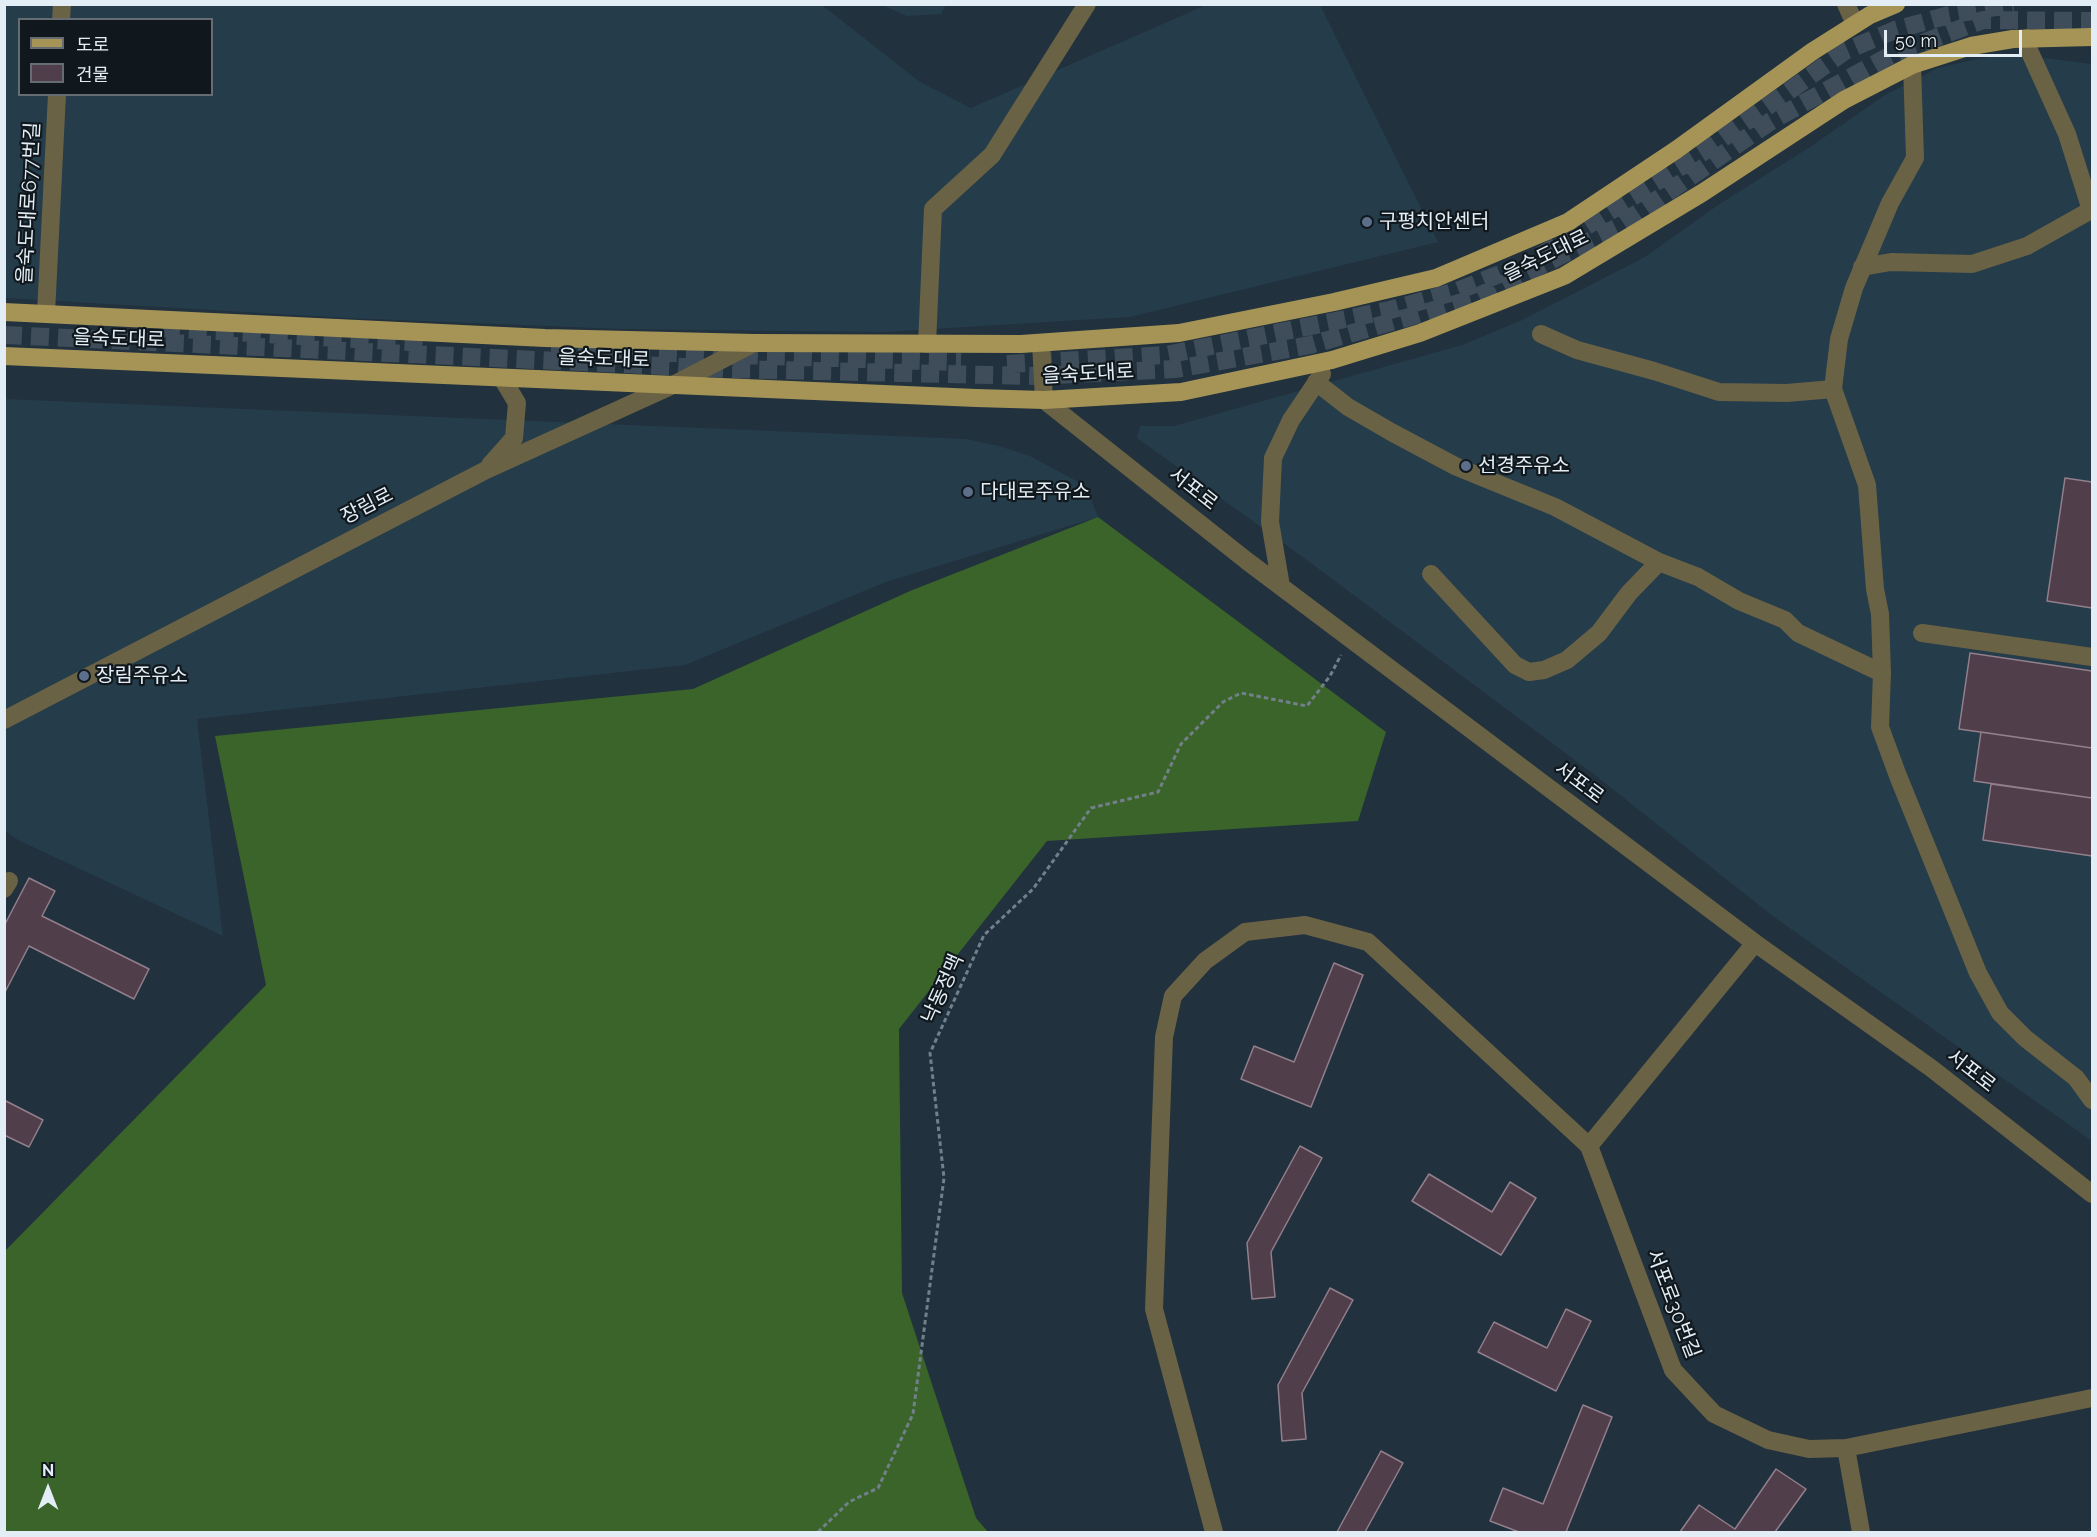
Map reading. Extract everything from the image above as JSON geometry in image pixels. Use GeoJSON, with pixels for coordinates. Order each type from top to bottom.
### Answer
{"type":"FeatureCollection","features":[{"type":"Feature","properties":{"kind":"main road","name":"을숙도대로"},"geometry":{"type":"LineString","coordinates":[[4,312],[545,338],[754,343],[1041,343],[1179,333],[1334,302],[1436,278],[1568,222],[1676,150],[1813,51],[1870,15],[1896,4]]}},
{"type":"Feature","properties":{"kind":"main road","name":"을숙도대로"},"geometry":{"type":"LineString","coordinates":[[4,356],[1044,400],[1181,392],[1332,360],[1420,333],[1564,276],[1702,193],[1844,100],[1912,65],[1971,46],[2027,38],[2092,37]]}},
{"type":"Feature","properties":{"kind":"street"},"geometry":{"type":"LineString","coordinates":[[927,344],[933,209],[992,155],[1087,4]]}},
{"type":"Feature","properties":{"kind":"street"},"geometry":{"type":"LineString","coordinates":[[1846,4],[1855,24]]}},
{"type":"Feature","properties":{"kind":"street"},"geometry":{"type":"LineString","coordinates":[[1862,267],[1891,262],[1972,264],[2027,246],[2092,212],[2067,134],[2028,48],[2027,38]]}},
{"type":"Feature","properties":{"kind":"street"},"geometry":{"type":"LineString","coordinates":[[1912,65],[1915,158],[1890,203],[1862,267],[1839,339],[1833,388],[1867,485],[1875,589],[1880,614],[1882,673],[1880,727],[1978,973],[2000,1013],[2025,1038],[2076,1078],[2092,1100]]}},
{"type":"Feature","properties":{"kind":"street","name":"을숙도대로677번길"},"geometry":{"type":"LineString","coordinates":[[46,313],[57,96]]}},
{"type":"Feature","properties":{"kind":"street"},"geometry":{"type":"LineString","coordinates":[[1541,334],[1577,350],[1719,392],[1787,393],[1833,388]]}},
{"type":"Feature","properties":{"kind":"street","name":"장림로"},"geometry":{"type":"LineString","coordinates":[[4,720],[486,470],[673,385],[754,343]]}},
{"type":"Feature","properties":{"kind":"street"},"geometry":{"type":"LineString","coordinates":[[1041,343],[1044,400]]}},
{"type":"Feature","properties":{"kind":"street"},"geometry":{"type":"LineString","coordinates":[[1281,586],[1270,522],[1273,458],[1291,420],[1332,360]]}},
{"type":"Feature","properties":{"kind":"street"},"geometry":{"type":"LineString","coordinates":[[486,470],[514,438],[517,403],[502,378]]}},
{"type":"Feature","properties":{"kind":"street"},"geometry":{"type":"LineString","coordinates":[[1316,382],[1348,408],[1393,434],[1458,467],[1555,507],[1659,562],[1698,577],[1739,602],[1785,620],[1798,633],[1882,673]]}},
{"type":"Feature","properties":{"kind":"street","name":"서포로"},"geometry":{"type":"LineString","coordinates":[[1044,400],[1247,561],[1755,943],[1931,1068],[2092,1194]]}},
{"type":"Feature","properties":{"kind":"street"},"geometry":{"type":"LineString","coordinates":[[1431,574],[1515,664],[1529,672],[1544,670],[1567,660],[1599,633],[1629,593],[1659,562]]}},
{"type":"Feature","properties":{"kind":"street"},"geometry":{"type":"LineString","coordinates":[[1922,633],[2092,657]]}},
{"type":"Feature","properties":{"kind":"street"},"geometry":{"type":"LineString","coordinates":[[1214,1533],[1154,1309],[1164,1037],[1173,996],[1205,961],[1245,932],[1305,925],[1368,942],[1589,1146],[1755,943]]}},
{"type":"Feature","properties":{"kind":"street","name":"서포로30번길"},"geometry":{"type":"LineString","coordinates":[[1589,1146],[1673,1370],[1714,1414],[1768,1440],[1809,1449],[1846,1448],[2092,1398]]}},
{"type":"Feature","properties":{"kind":"street"},"geometry":{"type":"LineString","coordinates":[[1846,1448],[1861,1533]]}},
{"type":"Feature","properties":{"kind":"path","name":"낙동정맥"},"geometry":{"type":"LineString","coordinates":[[818,1533],[849,1502],[878,1488],[913,1414],[944,1178],[930,1053],[984,935],[1033,889],[1091,808],[1158,792],[1181,744],[1223,702],[1241,693],[1307,706],[1330,676],[1350,638]]}},
{"type":"Feature","properties":{"kind":"shaded area"},"geometry":{"type":"Polygon","coordinates":[[[4,5],[822,5],[920,82],[971,108],[1206,5],[1320,5],[1438,242],[1130,317],[884,332],[621,329],[348,318],[5,298],[4,5]]]}},
{"type":"Feature","properties":{"kind":"shaded area"},"geometry":{"type":"Polygon","coordinates":[[[881,5],[946,5],[941,14],[907,16],[881,5]]]}},
{"type":"Feature","properties":{"kind":"shaded area"},"geometry":{"type":"Polygon","coordinates":[[[2012,54],[2092,64],[2092,1141],[1774,917],[1596,776],[1304,558],[1137,438],[1140,426],[1174,426],[1462,345],[1520,321],[1645,257],[1718,205],[1810,147],[1885,95],[1938,68],[2012,54]]]}},
{"type":"Feature","properties":{"kind":"shaded area"},"geometry":{"type":"Polygon","coordinates":[[[5,399],[966,439],[1030,456],[1086,486],[1098,517],[886,582],[685,665],[197,719],[223,936],[18,840],[5,831],[5,399]]]}},
{"type":"Feature","properties":{"kind":"green space"},"geometry":{"type":"Polygon","coordinates":[[[1098,517],[1386,732],[1358,821],[1047,841],[899,1029],[902,1293],[976,1518],[988,1532],[5,1532],[5,1251],[266,985],[215,736],[693,689],[910,591],[1098,517]]]}},
{"type":"Feature","properties":{"kind":"building"},"geometry":{"type":"Polygon","coordinates":[[[2065,478],[2092,482],[2092,608],[2047,601],[2065,478]]]}},
{"type":"Feature","properties":{"kind":"building"},"geometry":{"type":"Polygon","coordinates":[[[1970,653],[2092,671],[2092,748],[1959,729],[1970,653]]]}},
{"type":"Feature","properties":{"kind":"building"},"geometry":{"type":"Polygon","coordinates":[[[1981,732],[2092,748],[2092,798],[1974,781],[1981,732]]]}},
{"type":"Feature","properties":{"kind":"building"},"geometry":{"type":"Polygon","coordinates":[[[1991,784],[2092,798],[2092,856],[1983,840],[1991,784]]]}},
{"type":"Feature","properties":{"kind":"building"},"geometry":{"type":"Polygon","coordinates":[[[29,878],[55,891],[42,916],[149,969],[134,999],[29,946],[4,994],[4,926],[29,878]]]}},
{"type":"Feature","properties":{"kind":"building"},"geometry":{"type":"Polygon","coordinates":[[[1334,963],[1363,975],[1311,1107],[1241,1079],[1254,1046],[1294,1062],[1334,963]]]}},
{"type":"Feature","properties":{"kind":"building"},"geometry":{"type":"Polygon","coordinates":[[[4,1100],[43,1120],[29,1147],[4,1135],[4,1100]]]}},
{"type":"Feature","properties":{"kind":"building"},"geometry":{"type":"Polygon","coordinates":[[[1300,1146],[1322,1158],[1271,1252],[1275,1297],[1252,1299],[1247,1243],[1300,1146]]]}},
{"type":"Feature","properties":{"kind":"building"},"geometry":{"type":"Polygon","coordinates":[[[1429,1174],[1492,1212],[1510,1182],[1536,1198],[1501,1255],[1412,1201],[1429,1174]]]}},
{"type":"Feature","properties":{"kind":"building"},"geometry":{"type":"Polygon","coordinates":[[[1330,1288],[1353,1300],[1302,1393],[1306,1439],[1282,1441],[1278,1385],[1330,1288]]]}},
{"type":"Feature","properties":{"kind":"building"},"geometry":{"type":"Polygon","coordinates":[[[1566,1309],[1591,1321],[1556,1391],[1478,1352],[1494,1322],[1547,1348],[1566,1309]]]}},
{"type":"Feature","properties":{"kind":"building"},"geometry":{"type":"Polygon","coordinates":[[[1583,1405],[1612,1417],[1566,1532],[1519,1532],[1490,1521],[1503,1488],[1543,1504],[1583,1405]]]}},
{"type":"Feature","properties":{"kind":"building"},"geometry":{"type":"Polygon","coordinates":[[[1381,1451],[1403,1463],[1365,1532],[1337,1532],[1381,1451]]]}},
{"type":"Feature","properties":{"kind":"building"},"geometry":{"type":"Polygon","coordinates":[[[1776,1469],[1806,1489],[1775,1532],[1680,1532],[1699,1505],[1735,1529],[1776,1469]]]}},
{"type":"Feature","properties":{"kind":"tunnel"},"geometry":{"type":"LineString","coordinates":[[1541,255],[1702,153],[1845,51],[1895,30],[1949,15],[2013,4]]}},
{"type":"Feature","properties":{"kind":"tunnel"},"geometry":{"type":"LineString","coordinates":[[4,335],[728,369],[1035,376],[1176,369],[1310,345],[1473,299],[1616,228],[1771,121],[1893,54],[1983,20],[2092,21]]}},
{"type":"Feature","properties":{"kind":"tunnel"},"geometry":{"type":"LineString","coordinates":[[1007,364],[1166,355],[1390,310],[1457,291],[1500,274]]}},
{"type":"Feature","properties":{"kind":"tunnel"},"geometry":{"type":"LineString","coordinates":[[162,328],[425,343]]}},
{"type":"Feature","properties":{"kind":"tunnel"},"geometry":{"type":"LineString","coordinates":[[551,349],[961,362]]}},
{"type":"Feature","properties":{"kind":"place","name":"구평치안센터"},"geometry":{"type":"Point","coordinates":[1367,222]}},
{"type":"Feature","properties":{"kind":"place","name":"선경주유소"},"geometry":{"type":"Point","coordinates":[1466,466]}},
{"type":"Feature","properties":{"kind":"place","name":"다대로주유소"},"geometry":{"type":"Point","coordinates":[968,492]}},
{"type":"Feature","properties":{"kind":"place","name":"장림주유소"},"geometry":{"type":"Point","coordinates":[84,676]}}]}
